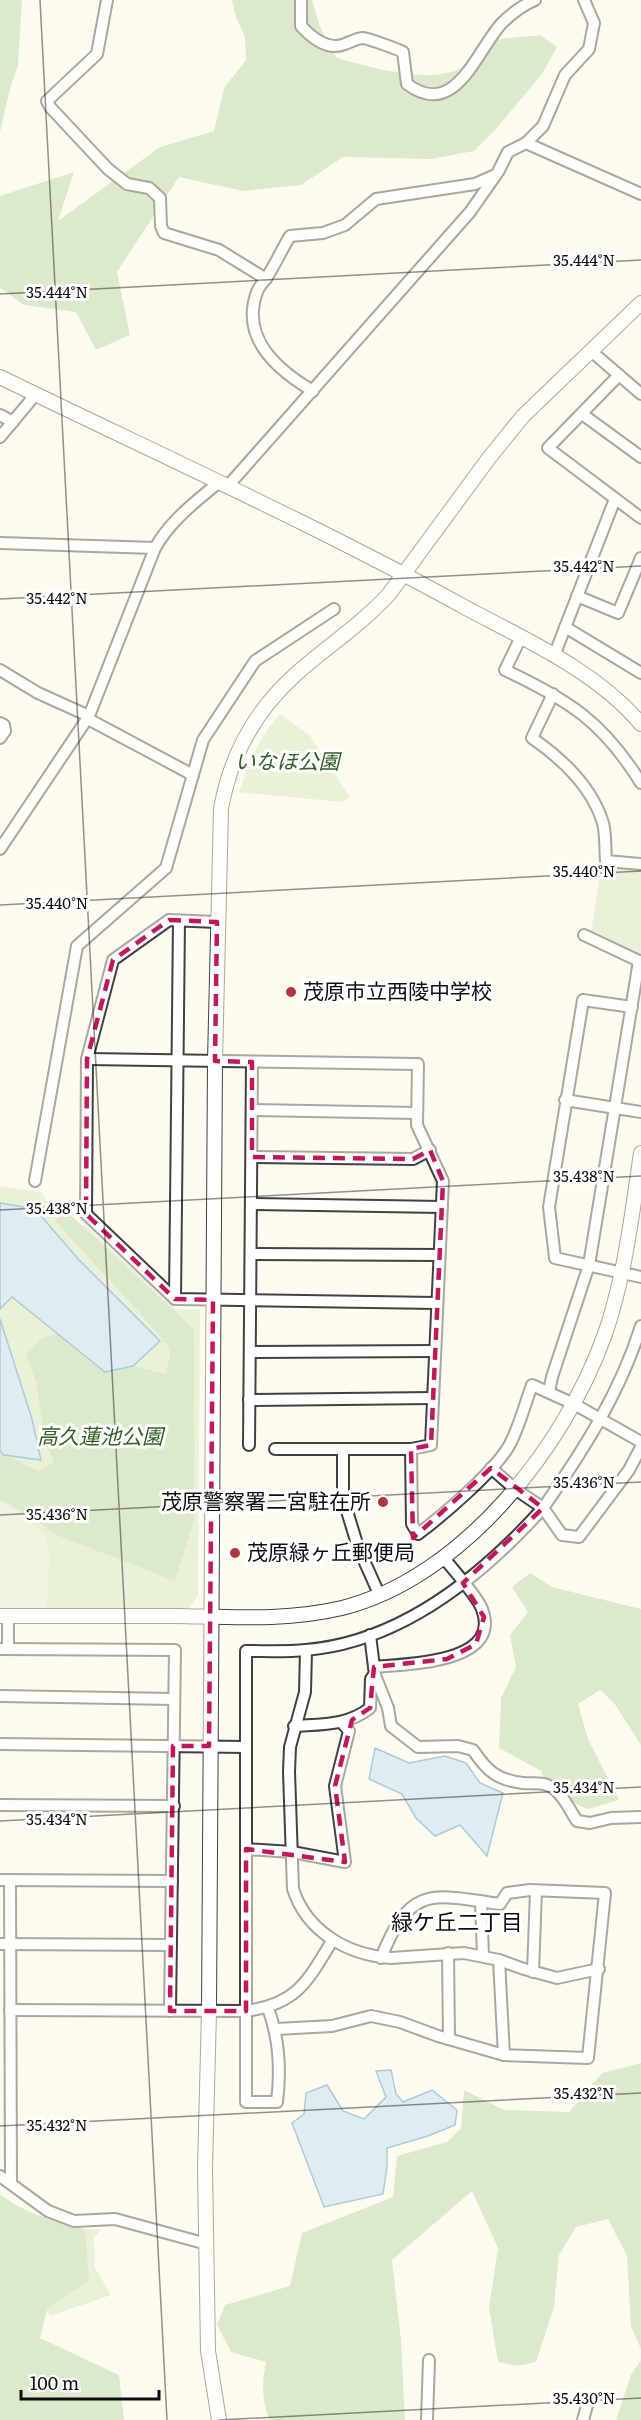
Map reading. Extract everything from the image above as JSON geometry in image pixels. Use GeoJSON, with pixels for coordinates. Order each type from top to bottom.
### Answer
{"type":"FeatureCollection","features":[{"type":"Feature","properties":{"kind":"street"},"geometry":{"type":"LineString","coordinates":[[107,0],[96,54],[47,100],[50,107],[108,169],[127,184],[149,188],[160,198],[161,226],[164,233],[219,250],[266,279]]}},
{"type":"Feature","properties":{"kind":"street"},"geometry":{"type":"LineString","coordinates":[[301,0],[301,26],[310,36],[325,45],[338,47],[362,38],[396,47],[403,52],[407,84],[419,93],[430,95],[441,93],[465,77],[482,49],[502,23],[535,0]]}},
{"type":"Feature","properties":{"kind":"street"},"geometry":{"type":"LineString","coordinates":[[0,849],[89,717],[162,535],[184,512],[222,485],[313,391],[382,309],[470,212],[498,172],[508,152],[526,143],[543,126],[565,75],[589,49],[594,23],[584,0]]}},
{"type":"Feature","properties":{"kind":"street"},"geometry":{"type":"LineString","coordinates":[[526,143],[641,194]]}},
{"type":"Feature","properties":{"kind":"street"},"geometry":{"type":"LineString","coordinates":[[313,391],[288,376],[257,340],[252,311],[257,290],[266,279],[290,236],[323,233],[345,225],[366,205],[376,199],[476,184],[498,172]]}},
{"type":"Feature","properties":{"kind":"street"},"geometry":{"type":"LineString","coordinates":[[219,2420],[208,2351],[205,2168],[209,2011],[209,1746],[217,922],[221,809],[227,776],[234,758],[260,715],[278,692],[295,675],[371,614],[523,416],[641,303]]}},
{"type":"Feature","properties":{"kind":"street"},"geometry":{"type":"LineString","coordinates":[[591,351],[641,394]]}},
{"type":"Feature","properties":{"kind":"street"},"geometry":{"type":"LineString","coordinates":[[619,375],[548,448],[641,518]]}},
{"type":"Feature","properties":{"kind":"street"},"geometry":{"type":"LineString","coordinates":[[0,377],[404,573],[593,680],[628,709],[641,724]]}},
{"type":"Feature","properties":{"kind":"street"},"geometry":{"type":"LineString","coordinates":[[0,437],[36,394]]}},
{"type":"Feature","properties":{"kind":"street"},"geometry":{"type":"LineString","coordinates":[[582,414],[641,457]]}},
{"type":"Feature","properties":{"kind":"street"},"geometry":{"type":"LineString","coordinates":[[0,415],[13,422]]}},
{"type":"Feature","properties":{"kind":"street"},"geometry":{"type":"LineString","coordinates":[[554,656],[615,499]]}},
{"type":"Feature","properties":{"kind":"street"},"geometry":{"type":"LineString","coordinates":[[0,543],[155,548]]}},
{"type":"Feature","properties":{"kind":"street"},"geometry":{"type":"LineString","coordinates":[[577,596],[618,613],[641,558]]}},
{"type":"Feature","properties":{"kind":"street"},"geometry":{"type":"LineString","coordinates":[[36,1181],[77,946],[166,868],[203,740],[255,661],[334,609]]}},
{"type":"Feature","properties":{"kind":"street"},"geometry":{"type":"LineString","coordinates":[[565,627],[641,674]]}},
{"type":"Feature","properties":{"kind":"street"},"geometry":{"type":"LineString","coordinates":[[521,638],[505,670],[568,702],[609,737],[641,783]]}},
{"type":"Feature","properties":{"kind":"street"},"geometry":{"type":"LineString","coordinates":[[0,670],[193,775]]}},
{"type":"Feature","properties":{"kind":"street"},"geometry":{"type":"LineString","coordinates":[[553,694],[532,738],[556,754],[589,795],[603,823],[606,861],[641,864]]}},
{"type":"Feature","properties":{"kind":"street"},"geometry":{"type":"LineString","coordinates":[[0,723],[4,725],[4,731],[0,738]]}},
{"type":"Feature","properties":{"kind":"street"},"geometry":{"type":"LineString","coordinates":[[217,922],[168,920],[113,960],[87,1059],[86,1214],[175,1299],[436,1303]]}},
{"type":"Feature","properties":{"kind":"street"},"geometry":{"type":"LineString","coordinates":[[175,1299],[179,921]]}},
{"type":"Feature","properties":{"kind":"street"},"geometry":{"type":"LineString","coordinates":[[549,1392],[589,1265],[640,962],[584,935]]}},
{"type":"Feature","properties":{"kind":"street"},"geometry":{"type":"LineString","coordinates":[[632,1007],[583,1000],[549,1207],[555,1258],[641,1277]]}},
{"type":"Feature","properties":{"kind":"street"},"geometry":{"type":"LineString","coordinates":[[87,1059],[418,1064],[417,1125],[443,1181],[431,1445],[411,1449],[275,1449]]}},
{"type":"Feature","properties":{"kind":"street"},"geometry":{"type":"LineString","coordinates":[[249,1446],[252,1062]]}},
{"type":"Feature","properties":{"kind":"street"},"geometry":{"type":"LineString","coordinates":[[565,1100],[641,1112]]}},
{"type":"Feature","properties":{"kind":"street"},"geometry":{"type":"LineString","coordinates":[[252,1110],[417,1113]]}},
{"type":"Feature","properties":{"kind":"street"},"geometry":{"type":"LineString","coordinates":[[252,1157],[413,1159],[430,1150]]}},
{"type":"Feature","properties":{"kind":"street"},"geometry":{"type":"LineString","coordinates":[[170,2011],[175,1650],[4,1649],[4,1616],[253,1619],[299,1615],[343,1607],[379,1594],[444,1558],[515,1489],[574,1404],[605,1334],[623,1272],[641,1153]]}},
{"type":"Feature","properties":{"kind":"street"},"geometry":{"type":"LineString","coordinates":[[251,1204],[442,1207]]}},
{"type":"Feature","properties":{"kind":"street"},"geometry":{"type":"LineString","coordinates":[[252,1254],[439,1255]]}},
{"type":"Feature","properties":{"kind":"street"},"geometry":{"type":"LineString","coordinates":[[268,2008],[276,2029],[280,2078],[277,2102],[246,2102],[246,1651],[306,1650],[370,1635],[421,1612],[463,1583],[507,1546],[543,1508],[600,1421],[634,1347],[641,1326]]}},
{"type":"Feature","properties":{"kind":"street"},"geometry":{"type":"LineString","coordinates":[[250,1352],[435,1351]]}},
{"type":"Feature","properties":{"kind":"street"},"geometry":{"type":"LineString","coordinates":[[411,1449],[412,1524],[418,1534],[443,1515],[491,1468],[511,1444],[532,1385],[574,1404],[600,1421],[641,1442]]}},
{"type":"Feature","properties":{"kind":"street"},"geometry":{"type":"LineString","coordinates":[[249,1400],[432,1398]]}},
{"type":"Feature","properties":{"kind":"street"},"geometry":{"type":"LineString","coordinates":[[491,1468],[515,1489],[543,1508],[562,1535],[579,1537],[629,1470],[641,1447]]}},
{"type":"Feature","properties":{"kind":"street"},"geometry":{"type":"LineString","coordinates":[[343,1449],[343,1498],[358,1547],[379,1594]]}},
{"type":"Feature","properties":{"kind":"street"},"geometry":{"type":"LineString","coordinates":[[374,1671],[454,1657],[476,1644],[483,1634],[482,1607],[444,1558]]}},
{"type":"Feature","properties":{"kind":"street"},"geometry":{"type":"LineString","coordinates":[[370,1635],[374,1671],[388,1708],[391,1726],[418,1747],[458,1746],[473,1750],[485,1769],[501,1778],[520,1783],[547,1785],[562,1796],[577,1821],[590,1823],[611,1818],[641,1816]]}},
{"type":"Feature","properties":{"kind":"street"},"geometry":{"type":"LineString","coordinates":[[306,1650],[305,1692],[294,1726],[289,1772],[293,1890],[297,1901],[319,1931],[332,1941],[371,1957],[464,1953],[499,1960],[533,1972],[557,1977],[598,1969]]}},
{"type":"Feature","properties":{"kind":"street"},"geometry":{"type":"LineString","coordinates":[[294,1726],[342,1723],[357,1718],[370,1708],[371,1679],[374,1671]]}},
{"type":"Feature","properties":{"kind":"street"},"geometry":{"type":"LineString","coordinates":[[0,1696],[174,1699]]}},
{"type":"Feature","properties":{"kind":"street"},"geometry":{"type":"LineString","coordinates":[[246,1849],[292,1852],[345,1862],[335,1786],[349,1731],[342,1723]]}},
{"type":"Feature","properties":{"kind":"street"},"geometry":{"type":"LineString","coordinates":[[0,1744],[246,1747]]}},
{"type":"Feature","properties":{"kind":"street"},"geometry":{"type":"LineString","coordinates":[[0,1805],[174,1806]]}},
{"type":"Feature","properties":{"kind":"street"},"geometry":{"type":"LineString","coordinates":[[12,2183],[10,2010],[5,1944],[5,1880],[172,1881]]}},
{"type":"Feature","properties":{"kind":"street"},"geometry":{"type":"LineString","coordinates":[[276,2029],[332,2026],[371,2016],[400,2022],[504,2055],[588,2058],[605,1893],[536,1891],[507,1893],[500,1904],[450,1896],[418,1902],[406,1911],[392,1930],[381,1958]]}},
{"type":"Feature","properties":{"kind":"street"},"geometry":{"type":"LineString","coordinates":[[533,1972],[536,1891]]}},
{"type":"Feature","properties":{"kind":"street"},"geometry":{"type":"LineString","coordinates":[[481,1902],[483,1956]]}},
{"type":"Feature","properties":{"kind":"street"},"geometry":{"type":"LineString","coordinates":[[10,2010],[246,2011],[268,2008],[289,1998],[307,1982],[332,1941]]}},
{"type":"Feature","properties":{"kind":"street"},"geometry":{"type":"LineString","coordinates":[[5,1944],[171,1945]]}},
{"type":"Feature","properties":{"kind":"street"},"geometry":{"type":"LineString","coordinates":[[448,1953],[449,2039]]}},
{"type":"Feature","properties":{"kind":"street"},"geometry":{"type":"LineString","coordinates":[[499,1960],[504,2055]]}},
{"type":"Feature","properties":{"kind":"street"},"geometry":{"type":"LineString","coordinates":[[0,2176],[48,2211],[75,2221],[115,2218],[207,2244]]}},
{"type":"Feature","properties":{"kind":"street"},"geometry":{"type":"LineString","coordinates":[[427,2420],[429,2360]]}},
{"type":"Feature","properties":{"kind":"street"},"geometry":{"type":"LineString","coordinates":[[583,2420],[588,2402]]}},
{"type":"Feature","properties":{"kind":"highlighted area"},"geometry":{"type":"Polygon","coordinates":[[[169,920],[217,922],[215,1061],[252,1062],[252,1157],[413,1159],[430,1150],[443,1181],[431,1445],[411,1449],[413,1538],[491,1468],[543,1508],[463,1583],[484,1617],[476,1644],[447,1659],[374,1667],[370,1708],[352,1720],[335,1786],[345,1862],[246,1849],[246,2011],[170,2011],[173,1746],[209,1746],[213,1300],[175,1299],[86,1214],[87,1059],[113,960],[169,920]]]}},
{"type":"Feature","properties":{"kind":"green space"},"geometry":{"type":"Polygon","coordinates":[[[0,0],[22,0],[18,66],[0,132],[0,0]]]}},
{"type":"Feature","properties":{"kind":"green space"},"geometry":{"type":"Polygon","coordinates":[[[232,0],[312,0],[320,27],[337,58],[398,72],[431,75],[459,69],[481,45],[501,39],[540,35],[557,47],[542,74],[496,129],[474,151],[430,159],[343,157],[301,185],[243,191],[179,177],[117,272],[130,335],[96,350],[76,312],[24,305],[0,288],[0,196],[74,172],[58,221],[160,147],[214,131],[224,88],[246,60],[245,37],[236,17],[232,0]]]}},
{"type":"Feature","properties":{"kind":"green space","name":"いなほ公園"},"geometry":{"type":"Polygon","coordinates":[[[280,714],[310,736],[350,797],[341,802],[239,792],[255,751],[280,714]]]}},
{"type":"Feature","properties":{"kind":"green space"},"geometry":{"type":"Polygon","coordinates":[[[594,866],[641,870],[641,959],[591,934],[600,874],[594,866]]]}},
{"type":"Feature","properties":{"kind":"green space","name":"高久蓮池公園"},"geometry":{"type":"Polygon","coordinates":[[[0,1186],[41,1192],[59,1220],[76,1234],[84,1224],[176,1309],[200,1309],[198,1596],[188,1609],[0,1609],[0,1186]]]}},
{"type":"Feature","properties":{"kind":"green space"},"geometry":{"type":"Polygon","coordinates":[[[63,1208],[194,1329],[194,1520],[175,1581],[54,1534],[36,1520],[0,1499],[0,1453],[39,1471],[54,1462],[45,1441],[36,1381],[26,1355],[42,1338],[66,1331],[130,1365],[165,1374],[170,1357],[169,1347],[55,1221],[63,1208]]]}},
{"type":"Feature","properties":{"kind":"green space"},"geometry":{"type":"Polygon","coordinates":[[[0,1502],[35,1525],[45,1538],[49,1558],[47,1607],[0,1607],[0,1502]]]}},
{"type":"Feature","properties":{"kind":"green space"},"geometry":{"type":"Polygon","coordinates":[[[530,1573],[552,1587],[641,1609],[641,1745],[614,1703],[600,1690],[578,1704],[588,1739],[619,1800],[588,1809],[551,1793],[541,1771],[499,1748],[501,1698],[516,1667],[510,1635],[528,1612],[512,1587],[530,1573]]]}},
{"type":"Feature","properties":{"kind":"green space"},"geometry":{"type":"Polygon","coordinates":[[[641,2063],[641,2349],[631,2326],[627,2256],[608,2219],[576,2227],[559,2255],[554,2307],[536,2362],[517,2366],[498,2362],[489,2308],[498,2248],[472,2191],[392,2260],[401,2340],[405,2420],[270,2420],[263,2391],[266,2362],[231,2352],[217,2325],[225,2305],[290,2286],[302,2233],[393,2197],[397,2156],[447,2142],[461,2128],[464,2090],[504,2110],[569,2112],[602,2073],[641,2063]]]}},
{"type":"Feature","properties":{"kind":"green space"},"geometry":{"type":"Polygon","coordinates":[[[0,2194],[30,2212],[85,2229],[89,2280],[47,2309],[40,2338],[119,2375],[124,2420],[0,2420],[0,2194]]]}},
{"type":"Feature","properties":{"kind":"green space"},"geometry":{"type":"Polygon","coordinates":[[[102,2229],[94,2237],[95,2268],[111,2295],[50,2316],[36,2301],[66,2230],[102,2229]]]}},
{"type":"Feature","properties":{"kind":"green space"},"geometry":{"type":"Polygon","coordinates":[[[641,2360],[641,2420],[616,2420],[631,2375],[641,2360]]]}},
{"type":"Feature","properties":{"kind":"water"},"geometry":{"type":"Polygon","coordinates":[[[0,1203],[35,1209],[79,1260],[160,1341],[133,1366],[105,1372],[12,1297],[0,1309],[0,1203]]]}},
{"type":"Feature","properties":{"kind":"water"},"geometry":{"type":"Polygon","coordinates":[[[0,1319],[32,1419],[41,1460],[4,1455],[0,1451],[0,1319]]]}},
{"type":"Feature","properties":{"kind":"water"},"geometry":{"type":"Polygon","coordinates":[[[375,1748],[409,1763],[445,1756],[466,1763],[480,1783],[503,1793],[487,1856],[460,1825],[435,1836],[416,1818],[402,1794],[369,1779],[375,1748]]]}},
{"type":"Feature","properties":{"kind":"water"},"geometry":{"type":"Polygon","coordinates":[[[391,2070],[396,2094],[403,2102],[432,2090],[457,2110],[455,2125],[387,2148],[383,2194],[324,2207],[292,2123],[304,2114],[306,2093],[327,2085],[343,2111],[364,2119],[386,2097],[376,2071],[391,2070]]]}},
{"type":"Feature","properties":{"kind":"place","name":"茂原市立西陵中学校"},"geometry":{"type":"Point","coordinates":[291,992]}},
{"type":"Feature","properties":{"kind":"place","name":"茂原警察署二宮駐在所"},"geometry":{"type":"Point","coordinates":[383,1502]}},
{"type":"Feature","properties":{"kind":"place","name":"茂原緑ヶ丘郵便局"},"geometry":{"type":"Point","coordinates":[235,1553]}},
{"type":"Feature","properties":{"kind":"district","name":"緑ケ丘二丁目"},"geometry":{"type":"Point","coordinates":[457,1922]}}]}
